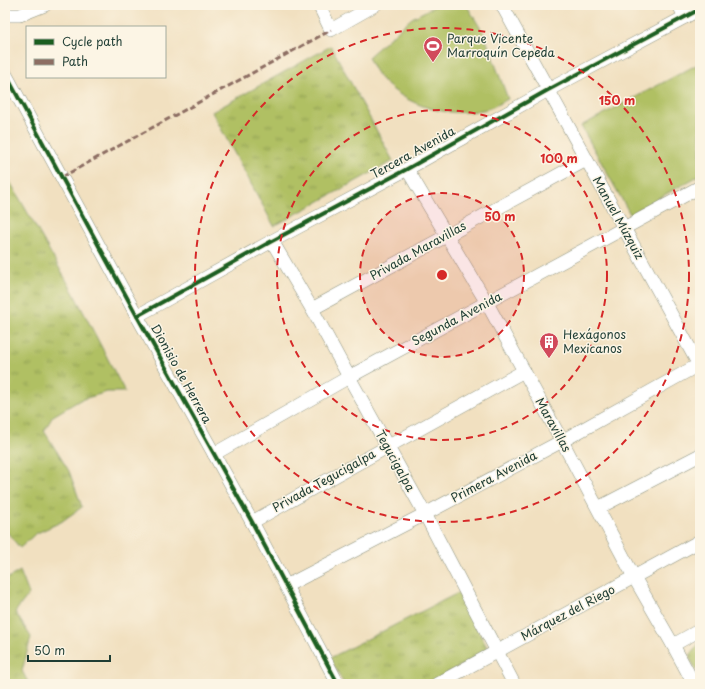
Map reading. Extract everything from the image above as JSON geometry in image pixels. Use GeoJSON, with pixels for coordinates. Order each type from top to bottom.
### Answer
{"type":"FeatureCollection","features":[{"type":"Feature","properties":{"kind":"street"},"geometry":{"type":"LineString","coordinates":[[5,15],[20,15],[45,5]]}},
{"type":"Feature","properties":{"kind":"street"},"geometry":{"type":"LineString","coordinates":[[319,5],[331,30],[375,5]]}},
{"type":"Feature","properties":{"kind":"street","name":"Manuel Múzquiz"},"geometry":{"type":"LineString","coordinates":[[502,5],[623,228],[700,365]]}},
{"type":"Feature","properties":{"kind":"street"},"geometry":{"type":"LineString","coordinates":[[679,5],[685,17]]}},
{"type":"Feature","properties":{"kind":"street","name":"Tercera Avenida"},"geometry":{"type":"LineString","coordinates":[[137,316],[272,240],[407,169],[548,90],[700,9]]}},
{"type":"Feature","properties":{"kind":"street","name":"Dionisio de Herrera"},"geometry":{"type":"LineString","coordinates":[[5,74],[137,316],[252,522],[338,684]]}},
{"type":"Feature","properties":{"kind":"street","name":"Privada Maravillas"},"geometry":{"type":"LineString","coordinates":[[312,309],[586,160]]}},
{"type":"Feature","properties":{"kind":"street","name":"Maravillas"},"geometry":{"type":"LineString","coordinates":[[407,169],[487,303],[562,440],[634,577],[694,684]]}},
{"type":"Feature","properties":{"kind":"street","name":"Segunda Avenida"},"geometry":{"type":"LineString","coordinates":[[214,454],[349,378],[700,187]]}},
{"type":"Feature","properties":{"kind":"street","name":"Tegucigalpa"},"geometry":{"type":"LineString","coordinates":[[272,240],[312,309],[425,514],[514,684]]}},
{"type":"Feature","properties":{"kind":"street","name":"Primera Avenida"},"geometry":{"type":"LineString","coordinates":[[286,586],[425,514],[700,365]]}},
{"type":"Feature","properties":{"kind":"street","name":"Privada Tegucigalpa"},"geometry":{"type":"LineString","coordinates":[[252,522],[524,371]]}},
{"type":"Feature","properties":{"kind":"street"},"geometry":{"type":"LineString","coordinates":[[598,508],[700,454]]}},
{"type":"Feature","properties":{"kind":"street","name":"Márquez del Riego"},"geometry":{"type":"LineString","coordinates":[[436,684],[700,541]]}},
{"type":"Feature","properties":{"kind":"street"},"geometry":{"type":"LineString","coordinates":[[673,645],[700,630]]}},
{"type":"Feature","properties":{"kind":"green space","name":"Parque Vicente Marroquín Cepeda"},"geometry":{"type":"Polygon","coordinates":[[[437,5],[467,6],[484,34],[508,99],[495,106],[469,112],[442,111],[429,108],[404,97],[393,90],[378,75],[368,57],[412,18],[437,5]]]}},
{"type":"Feature","properties":{"kind":"green space"},"geometry":{"type":"Polygon","coordinates":[[[331,46],[393,161],[274,226],[212,112],[331,46]]]}},
{"type":"Feature","properties":{"kind":"green space"},"geometry":{"type":"Polygon","coordinates":[[[700,63],[700,175],[630,214],[581,126],[700,63]]]}},
{"type":"Feature","properties":{"kind":"green space"},"geometry":{"type":"Polygon","coordinates":[[[5,173],[73,292],[125,392],[107,392],[80,400],[53,416],[44,431],[69,471],[82,507],[61,522],[35,534],[20,548],[7,532],[5,533],[5,173]]]}},
{"type":"Feature","properties":{"kind":"green space"},"geometry":{"type":"Polygon","coordinates":[[[20,571],[29,594],[15,612],[31,637],[22,671],[29,684],[5,684],[5,580],[20,571]]]}},
{"type":"Feature","properties":{"kind":"green space"},"geometry":{"type":"Polygon","coordinates":[[[458,593],[489,651],[426,684],[344,684],[330,658],[458,593]]]}},
{"type":"Feature","properties":{"kind":"green space"},"geometry":{"type":"Polygon","coordinates":[[[700,642],[700,676],[689,657],[700,642]]]}},
{"type":"Feature","properties":{"kind":"marked path"},"geometry":{"type":"LineString","coordinates":[[62,177],[331,30]]}},
{"type":"Feature","properties":{"kind":"cycle path"},"geometry":{"type":"LineString","coordinates":[[137,316],[272,241],[407,169],[548,90],[700,9]]}},
{"type":"Feature","properties":{"kind":"cycle path"},"geometry":{"type":"LineString","coordinates":[[5,73],[137,316],[252,522],[338,684]]}},
{"type":"Feature","properties":{"kind":"place","name":"Parque Vicente Marroquín Cepeda"},"geometry":{"type":"Point","coordinates":[433,63]}},
{"type":"Feature","properties":{"kind":"place","name":"Hexágonos Mexicanos"},"geometry":{"type":"Point","coordinates":[549,359]}}]}
